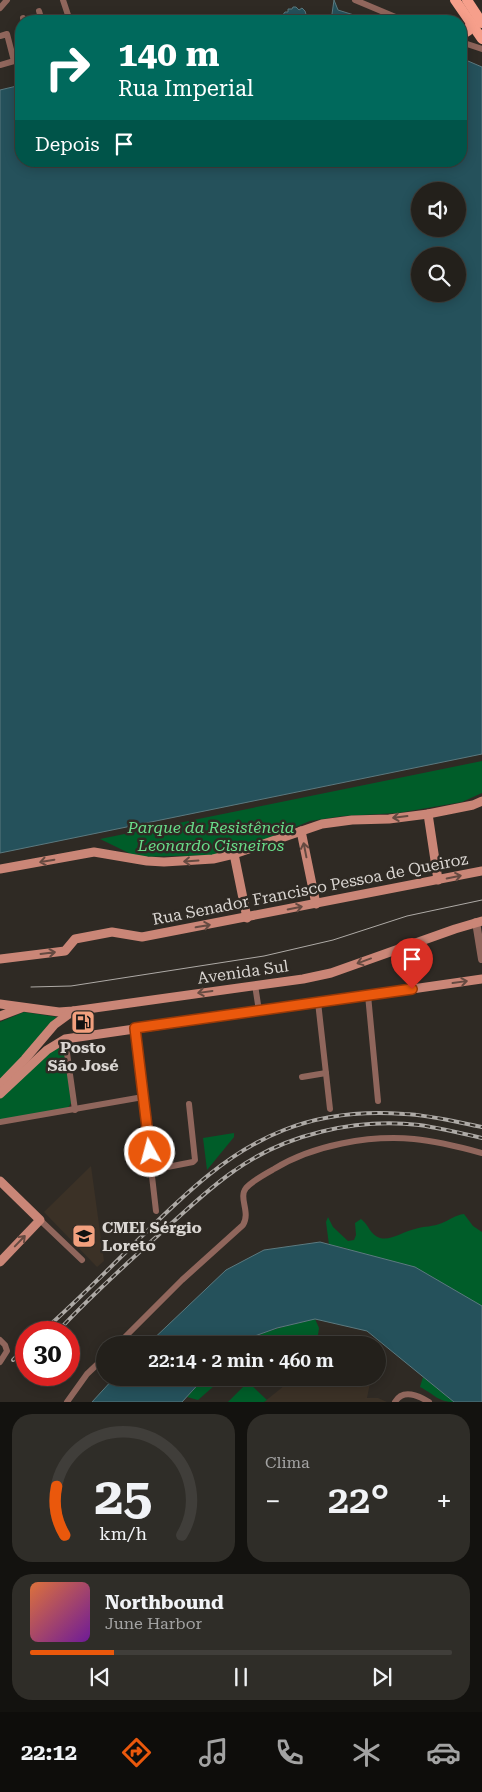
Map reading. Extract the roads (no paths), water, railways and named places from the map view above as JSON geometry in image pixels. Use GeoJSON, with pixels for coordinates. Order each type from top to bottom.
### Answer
{"type":"FeatureCollection","features":[{"type":"Feature","properties":{"kind":"main road"},"geometry":{"type":"LineString","coordinates":[[455,0],[465,15]]}},
{"type":"Feature","properties":{"kind":"main road"},"geometry":{"type":"LineString","coordinates":[[468,0],[482,23]]}},
{"type":"Feature","properties":{"kind":"main road"},"geometry":{"type":"LineString","coordinates":[[467,17],[482,39]]}},
{"type":"Feature","properties":{"kind":"main road"},"geometry":{"type":"LineString","coordinates":[[467,31],[471,23]]}},
{"type":"Feature","properties":{"kind":"main road"},"geometry":{"type":"LineString","coordinates":[[0,869],[94,852],[147,861],[194,862],[234,854],[322,824],[428,814],[472,805],[482,801]]}},
{"type":"Feature","properties":{"kind":"main road"},"geometry":{"type":"LineString","coordinates":[[428,814],[438,880]]}},
{"type":"Feature","properties":{"kind":"main road"},"geometry":{"type":"LineString","coordinates":[[301,831],[316,904]]}},
{"type":"Feature","properties":{"kind":"main road"},"geometry":{"type":"LineString","coordinates":[[234,854],[247,918]]}},
{"type":"Feature","properties":{"kind":"main road","name":"Rua Senador Francisco Pessoa de Queiroz"},"geometry":{"type":"LineString","coordinates":[[0,959],[65,951],[76,939],[95,935],[112,932],[142,937],[482,871]]}},
{"type":"Feature","properties":{"kind":"main road","name":"Avenida Sul"},"geometry":{"type":"LineString","coordinates":[[0,1004],[59,1012],[73,1011],[303,979],[331,973],[479,922]]}},
{"type":"Feature","properties":{"kind":"main road"},"geometry":{"type":"LineString","coordinates":[[0,1094],[47,1050],[65,1039],[482,979]]}},
{"type":"Feature","properties":{"kind":"main road"},"geometry":{"type":"LineString","coordinates":[[0,1016],[26,1007]]}},
{"type":"Feature","properties":{"kind":"main road"},"geometry":{"type":"LineString","coordinates":[[0,1085],[54,1025],[73,1011]]}},
{"type":"Feature","properties":{"kind":"main road"},"geometry":{"type":"LineString","coordinates":[[0,1181],[40,1220],[0,1262]]}},
{"type":"Feature","properties":{"kind":"street"},"geometry":{"type":"LineString","coordinates":[[0,8],[7,0]]}},
{"type":"Feature","properties":{"kind":"street"},"geometry":{"type":"LineString","coordinates":[[63,0],[68,15]]}},
{"type":"Feature","properties":{"kind":"street"},"geometry":{"type":"LineString","coordinates":[[355,0],[391,15]]}},
{"type":"Feature","properties":{"kind":"street"},"geometry":{"type":"LineString","coordinates":[[39,11],[40,15]]}},
{"type":"Feature","properties":{"kind":"street"},"geometry":{"type":"LineString","coordinates":[[4,35],[15,55]]}},
{"type":"Feature","properties":{"kind":"street"},"geometry":{"type":"LineString","coordinates":[[467,44],[482,49]]}},
{"type":"Feature","properties":{"kind":"street"},"geometry":{"type":"LineString","coordinates":[[0,65],[15,61]]}},
{"type":"Feature","properties":{"kind":"street"},"geometry":{"type":"LineString","coordinates":[[479,922],[482,959]]}},
{"type":"Feature","properties":{"kind":"street"},"geometry":{"type":"LineString","coordinates":[[255,985],[259,1011]]}},
{"type":"Feature","properties":{"kind":"street"},"geometry":{"type":"LineString","coordinates":[[368,995],[378,1101]]}},
{"type":"Feature","properties":{"kind":"street"},"geometry":{"type":"LineString","coordinates":[[318,1002],[330,1109]]}},
{"type":"Feature","properties":{"kind":"street"},"geometry":{"type":"LineString","coordinates":[[135,1028],[156,1211]]}},
{"type":"Feature","properties":{"kind":"street"},"geometry":{"type":"LineString","coordinates":[[65,1039],[75,1110]]}},
{"type":"Feature","properties":{"kind":"street"},"geometry":{"type":"LineString","coordinates":[[302,1077],[326,1073]]}},
{"type":"Feature","properties":{"kind":"street"},"geometry":{"type":"LineString","coordinates":[[0,1122],[143,1097]]}},
{"type":"Feature","properties":{"kind":"street"},"geometry":{"type":"LineString","coordinates":[[152,1170],[195,1160],[190,1104]]}},
{"type":"Feature","properties":{"kind":"street"},"geometry":{"type":"LineString","coordinates":[[126,1336],[182,1280],[242,1225],[246,1216],[243,1195],[246,1187],[284,1163],[307,1153],[328,1147],[402,1138],[424,1140],[482,1153]]}},
{"type":"Feature","properties":{"kind":"street"},"geometry":{"type":"LineString","coordinates":[[40,1220],[82,1260]]}},
{"type":"Feature","properties":{"kind":"street"},"geometry":{"type":"LineString","coordinates":[[0,1362],[7,1354],[7,1349],[2,1343]]}},
{"type":"Feature","properties":{"kind":"street"},"geometry":{"type":"LineString","coordinates":[[68,1402],[87,1374],[96,1366]]}},
{"type":"Feature","properties":{"kind":"street"},"geometry":{"type":"LineString","coordinates":[[395,1402],[400,1396],[414,1394],[429,1402]]}},
{"type":"Feature","properties":{"kind":"water"},"geometry":{"type":"Polygon","coordinates":[[[334,0],[338,10],[354,15],[332,15],[334,0]]]}},
{"type":"Feature","properties":{"kind":"water"},"geometry":{"type":"Polygon","coordinates":[[[293,7],[299,10],[302,8],[306,15],[283,15],[288,12],[288,9],[293,7]]]}},
{"type":"Feature","properties":{"kind":"water"},"geometry":{"type":"Polygon","coordinates":[[[467,61],[482,67],[482,754],[0,853],[0,90],[15,86],[15,167],[467,167],[467,61]]]}},
{"type":"Feature","properties":{"kind":"water"},"geometry":{"type":"Polygon","coordinates":[[[320,1242],[415,1267],[482,1306],[482,1402],[454,1402],[386,1347],[386,1336],[373,1336],[367,1331],[315,1319],[277,1328],[255,1336],[156,1336],[226,1270],[264,1250],[320,1242]]]}},
{"type":"Feature","properties":{"kind":"water"},"geometry":{"type":"Polygon","coordinates":[[[107,1386],[197,1386],[182,1402],[92,1402],[107,1386]]]}},
{"type":"Feature","properties":{"kind":"tram line"},"geometry":{"type":"LineString","coordinates":[[31,987],[71,986],[264,956],[333,940],[407,916],[482,900]]}},
{"type":"Feature","properties":{"kind":"railway"},"geometry":{"type":"LineString","coordinates":[[54,1321],[189,1191],[225,1163],[263,1139],[313,1121],[358,1114],[389,1113],[414,1115],[482,1127]]}},
{"type":"Feature","properties":{"kind":"railway"},"geometry":{"type":"LineString","coordinates":[[68,1321],[109,1280],[207,1192],[234,1171],[276,1147],[298,1138],[322,1132],[371,1124],[419,1125],[482,1138]]}},
{"type":"Feature","properties":{"kind":"place","name":"Posto São José"},"geometry":{"type":"Point","coordinates":[83,1022]}},
{"type":"Feature","properties":{"kind":"place","name":"CMEI Sérgio Loreto"},"geometry":{"type":"Point","coordinates":[84,1236]}},
{"type":"Feature","properties":{"kind":"park label","name":"Parque da Resistência Leonardo Cisneiros"},"geometry":{"type":"Point","coordinates":[211,836]}}]}
